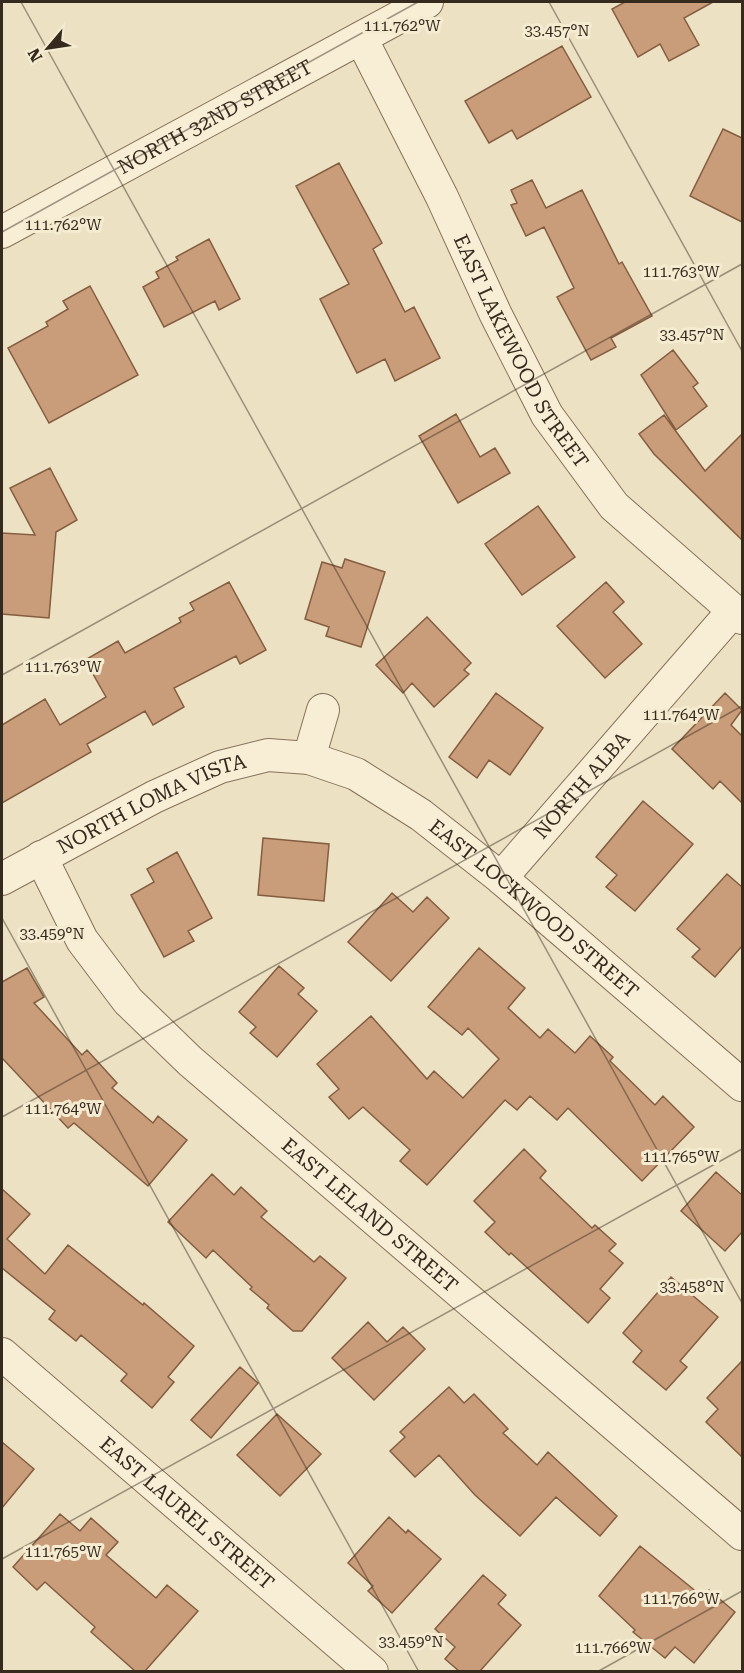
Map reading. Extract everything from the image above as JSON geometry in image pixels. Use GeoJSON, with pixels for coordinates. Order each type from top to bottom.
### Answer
{"type":"FeatureCollection","features":[{"type":"Feature","properties":{"kind":"street","name":"NORTH 32ND STREET"},"geometry":{"type":"LineString","coordinates":[[2,232],[427,2]]}},
{"type":"Feature","properties":{"kind":"street","name":"EAST LAKEWOOD STREET"},"geometry":{"type":"LineString","coordinates":[[360,38],[442,197],[496,315],[547,415],[614,506],[738,614]]}},
{"type":"Feature","properties":{"kind":"street","name":"NORTH ALBA"},"geometry":{"type":"LineString","coordinates":[[501,878],[738,614]]}},
{"type":"Feature","properties":{"kind":"street"},"geometry":{"type":"LineString","coordinates":[[309,758],[323,710]]}},
{"type":"Feature","properties":{"kind":"street","name":"NORTH LOMA VISTA"},"geometry":{"type":"LineString","coordinates":[[2,879],[154,796],[220,767],[268,755],[309,758]]}},
{"type":"Feature","properties":{"kind":"street","name":"EAST LOCKWOOD STREET"},"geometry":{"type":"LineString","coordinates":[[309,758],[356,774],[421,814],[501,878],[742,1085]]}},
{"type":"Feature","properties":{"kind":"street","name":"EAST LELAND STREET"},"geometry":{"type":"LineString","coordinates":[[41,857],[82,940],[128,1001],[182,1054],[742,1534]]}},
{"type":"Feature","properties":{"kind":"street","name":"EAST LAUREL STREET"},"geometry":{"type":"LineString","coordinates":[[2,1354],[372,1671]]}},
{"type":"Feature","properties":{"kind":"building"},"geometry":{"type":"Polygon","coordinates":[[[625,2],[713,2],[684,18],[699,45],[669,61],[660,44],[638,57],[612,9],[625,2]]]}},
{"type":"Feature","properties":{"kind":"building"},"geometry":{"type":"Polygon","coordinates":[[[562,46],[591,97],[517,139],[512,130],[489,143],[465,101],[562,46]]]}},
{"type":"Feature","properties":{"kind":"building"},"geometry":{"type":"Polygon","coordinates":[[[723,129],[742,138],[742,222],[690,196],[723,129]]]}},
{"type":"Feature","properties":{"kind":"building"},"geometry":{"type":"Polygon","coordinates":[[[339,163],[382,243],[373,249],[405,312],[414,307],[440,358],[395,381],[385,359],[357,373],[320,299],[349,284],[296,186],[339,163]]]}},
{"type":"Feature","properties":{"kind":"building"},"geometry":{"type":"Polygon","coordinates":[[[532,180],[546,208],[582,190],[619,264],[622,262],[652,316],[611,338],[616,347],[591,360],[557,297],[574,288],[544,227],[526,236],[511,205],[517,203],[511,190],[532,180]]]}},
{"type":"Feature","properties":{"kind":"building"},"geometry":{"type":"Polygon","coordinates":[[[209,239],[240,299],[219,310],[215,301],[164,327],[143,287],[159,278],[156,272],[178,260],[176,257],[209,239]]]}},
{"type":"Feature","properties":{"kind":"building"},"geometry":{"type":"Polygon","coordinates":[[[90,286],[138,375],[49,423],[8,348],[48,326],[46,322],[68,309],[63,301],[90,286]]]}},
{"type":"Feature","properties":{"kind":"building"},"geometry":{"type":"Polygon","coordinates":[[[673,350],[698,383],[693,387],[707,406],[676,430],[641,375],[673,350]]]}},
{"type":"Feature","properties":{"kind":"building"},"geometry":{"type":"Polygon","coordinates":[[[456,414],[480,457],[495,448],[510,473],[458,503],[419,436],[456,414]]]}},
{"type":"Feature","properties":{"kind":"building"},"geometry":{"type":"Polygon","coordinates":[[[664,415],[705,471],[742,434],[742,540],[654,454],[639,434],[664,415]]]}},
{"type":"Feature","properties":{"kind":"building"},"geometry":{"type":"Polygon","coordinates":[[[50,468],[77,520],[56,532],[49,618],[2,614],[2,533],[35,535],[10,488],[50,468]]]}},
{"type":"Feature","properties":{"kind":"building"},"geometry":{"type":"Polygon","coordinates":[[[538,506],[575,557],[522,595],[485,544],[538,506]]]}},
{"type":"Feature","properties":{"kind":"building"},"geometry":{"type":"Polygon","coordinates":[[[345,559],[385,572],[361,647],[326,636],[329,627],[305,619],[322,562],[342,568],[345,559]]]}},
{"type":"Feature","properties":{"kind":"building"},"geometry":{"type":"Polygon","coordinates":[[[229,582],[266,650],[240,664],[236,656],[174,688],[184,707],[153,725],[145,711],[87,744],[91,752],[2,803],[2,725],[45,699],[60,725],[106,697],[85,660],[118,641],[125,653],[181,622],[179,618],[194,610],[190,603],[229,582]]]}},
{"type":"Feature","properties":{"kind":"building"},"geometry":{"type":"Polygon","coordinates":[[[606,582],[624,602],[613,612],[642,644],[605,678],[557,626],[606,582]]]}},
{"type":"Feature","properties":{"kind":"building"},"geometry":{"type":"Polygon","coordinates":[[[427,617],[471,663],[464,670],[469,674],[434,707],[412,683],[403,693],[376,665],[427,617]]]}},
{"type":"Feature","properties":{"kind":"building"},"geometry":{"type":"Polygon","coordinates":[[[496,693],[543,728],[510,775],[489,760],[477,778],[449,757],[496,693]]]}},
{"type":"Feature","properties":{"kind":"building"},"geometry":{"type":"Polygon","coordinates":[[[725,693],[742,710],[731,725],[742,736],[742,803],[720,781],[713,789],[672,749],[725,693]]]}},
{"type":"Feature","properties":{"kind":"building"},"geometry":{"type":"Polygon","coordinates":[[[643,801],[693,844],[635,911],[606,887],[617,875],[596,857],[643,801]]]}},
{"type":"Feature","properties":{"kind":"building"},"geometry":{"type":"Polygon","coordinates":[[[263,838],[329,844],[324,901],[258,895],[263,838]]]}},
{"type":"Feature","properties":{"kind":"building"},"geometry":{"type":"Polygon","coordinates":[[[177,852],[212,918],[188,931],[194,941],[164,957],[131,895],[154,882],[147,869],[177,852]]]}},
{"type":"Feature","properties":{"kind":"building"},"geometry":{"type":"Polygon","coordinates":[[[727,874],[742,887],[742,946],[715,977],[692,957],[700,949],[677,929],[727,874]]]}},
{"type":"Feature","properties":{"kind":"building"},"geometry":{"type":"Polygon","coordinates":[[[392,893],[413,912],[427,897],[449,918],[391,981],[348,942],[392,893]]]}},
{"type":"Feature","properties":{"kind":"building"},"geometry":{"type":"Polygon","coordinates":[[[479,948],[525,988],[508,1008],[540,1038],[548,1029],[575,1053],[590,1036],[613,1057],[610,1061],[655,1105],[663,1096],[694,1127],[642,1181],[568,1108],[557,1120],[530,1096],[517,1110],[505,1100],[427,1185],[400,1161],[410,1150],[363,1107],[349,1119],[329,1097],[339,1089],[317,1064],[371,1016],[427,1079],[434,1071],[463,1098],[499,1059],[468,1028],[462,1035],[428,1007],[479,948]]]}},
{"type":"Feature","properties":{"kind":"building"},"geometry":{"type":"Polygon","coordinates":[[[279,966],[304,988],[298,994],[317,1011],[277,1057],[250,1033],[256,1027],[239,1012],[279,966]]]}},
{"type":"Feature","properties":{"kind":"building"},"geometry":{"type":"Polygon","coordinates":[[[27,968],[44,997],[34,1003],[82,1055],[87,1050],[117,1083],[112,1088],[153,1123],[158,1116],[187,1140],[148,1186],[74,1123],[68,1128],[2,1058],[2,982],[27,968]]]}},
{"type":"Feature","properties":{"kind":"building"},"geometry":{"type":"Polygon","coordinates":[[[524,1149],[546,1171],[540,1178],[592,1228],[595,1225],[616,1244],[609,1251],[623,1263],[600,1289],[610,1298],[588,1323],[485,1232],[495,1222],[474,1201],[524,1149]]]}},
{"type":"Feature","properties":{"kind":"building"},"geometry":{"type":"Polygon","coordinates":[[[716,1172],[742,1195],[742,1232],[725,1251],[681,1211],[716,1172]]]}},
{"type":"Feature","properties":{"kind":"building"},"geometry":{"type":"Polygon","coordinates":[[[212,1174],[234,1195],[241,1187],[267,1211],[261,1217],[314,1262],[320,1256],[346,1278],[302,1331],[293,1331],[267,1308],[269,1305],[250,1289],[252,1287],[213,1250],[206,1258],[168,1222],[212,1174]]]}},
{"type":"Feature","properties":{"kind":"building"},"geometry":{"type":"Polygon","coordinates":[[[2,1189],[30,1214],[7,1239],[45,1274],[68,1245],[143,1305],[144,1303],[194,1346],[168,1377],[174,1382],[152,1408],[121,1381],[127,1374],[81,1335],[76,1341],[49,1319],[55,1311],[2,1268],[2,1189]]]}},
{"type":"Feature","properties":{"kind":"building"},"geometry":{"type":"Polygon","coordinates":[[[671,1277],[718,1317],[680,1361],[687,1367],[666,1390],[633,1362],[642,1351],[623,1333],[671,1277]]]}},
{"type":"Feature","properties":{"kind":"building"},"geometry":{"type":"Polygon","coordinates":[[[368,1322],[387,1342],[403,1327],[425,1349],[374,1400],[332,1358],[368,1322]]]}},
{"type":"Feature","properties":{"kind":"building"},"geometry":{"type":"Polygon","coordinates":[[[742,1361],[742,1457],[706,1422],[718,1409],[707,1398],[742,1361]]]}},
{"type":"Feature","properties":{"kind":"building"},"geometry":{"type":"Polygon","coordinates":[[[240,1367],[258,1383],[211,1438],[191,1420],[240,1367]]]}},
{"type":"Feature","properties":{"kind":"building"},"geometry":{"type":"Polygon","coordinates":[[[449,1387],[464,1403],[474,1394],[508,1429],[503,1433],[537,1465],[548,1452],[617,1516],[600,1536],[556,1497],[520,1536],[475,1495],[439,1455],[415,1477],[390,1451],[405,1437],[400,1432],[449,1387]]]}},
{"type":"Feature","properties":{"kind":"building"},"geometry":{"type":"Polygon","coordinates":[[[277,1414],[321,1454],[280,1496],[237,1455],[277,1414]]]}},
{"type":"Feature","properties":{"kind":"building"},"geometry":{"type":"Polygon","coordinates":[[[2,1442],[34,1469],[2,1508],[2,1442]]]}},
{"type":"Feature","properties":{"kind":"building"},"geometry":{"type":"Polygon","coordinates":[[[60,1514],[80,1531],[91,1518],[118,1542],[106,1555],[156,1598],[167,1585],[198,1611],[145,1671],[135,1671],[91,1632],[95,1627],[45,1582],[37,1590],[13,1567],[60,1514]]]}},
{"type":"Feature","properties":{"kind":"building"},"geometry":{"type":"Polygon","coordinates":[[[389,1517],[406,1533],[408,1530],[441,1559],[392,1613],[368,1591],[373,1586],[348,1563],[389,1517]]]}},
{"type":"Feature","properties":{"kind":"building"},"geometry":{"type":"Polygon","coordinates":[[[640,1546],[703,1597],[709,1590],[735,1612],[694,1663],[675,1647],[665,1658],[633,1632],[635,1630],[599,1596],[640,1546]]]}},
{"type":"Feature","properties":{"kind":"building"},"geometry":{"type":"Polygon","coordinates":[[[483,1575],[506,1595],[498,1604],[521,1625],[480,1671],[459,1671],[445,1659],[455,1647],[435,1629],[483,1575]]]}}]}
